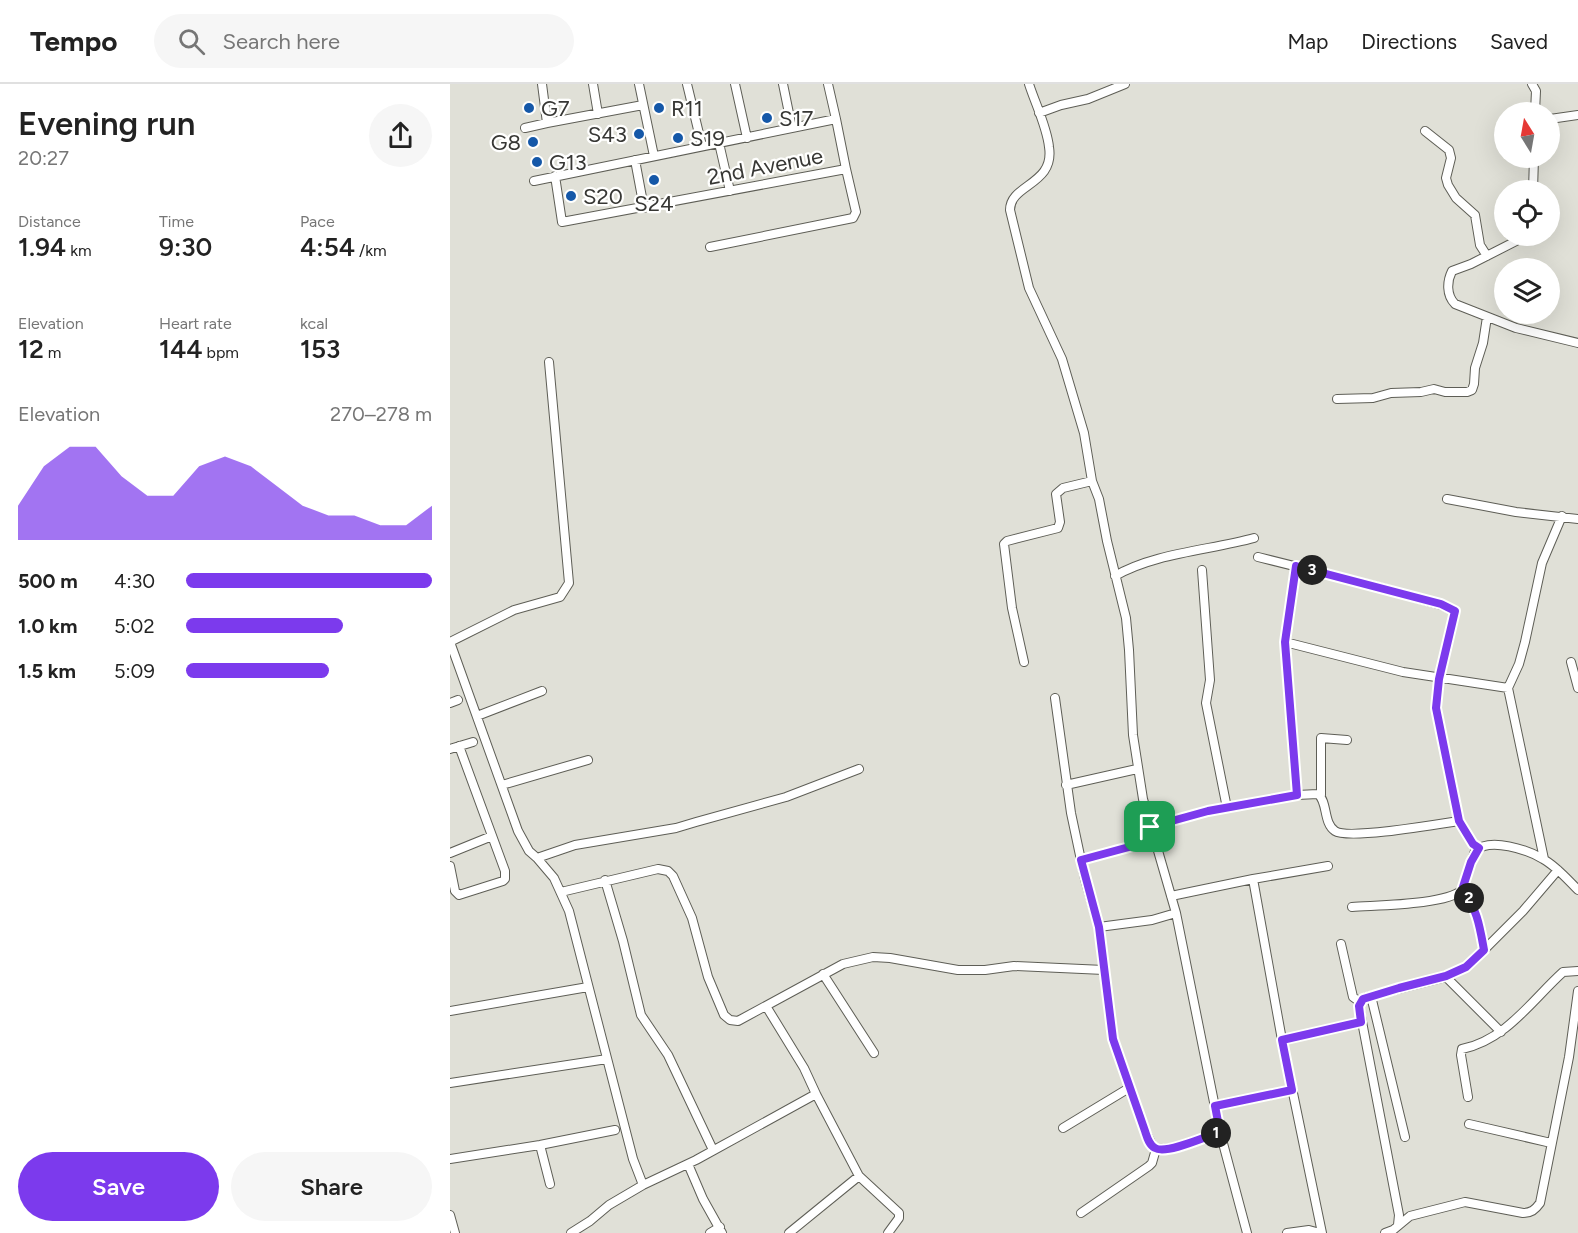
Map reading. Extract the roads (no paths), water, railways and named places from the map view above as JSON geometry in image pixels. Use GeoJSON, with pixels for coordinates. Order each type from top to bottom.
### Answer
{"type":"FeatureCollection","features":[{"type":"Feature","properties":{"kind":"street"},"geometry":{"type":"LineString","coordinates":[[542,84],[547,123]]}},
{"type":"Feature","properties":{"kind":"street"},"geometry":{"type":"LineString","coordinates":[[592,84],[598,114]]}},
{"type":"Feature","properties":{"kind":"street"},"geometry":{"type":"LineString","coordinates":[[639,84],[654,156]]}},
{"type":"Feature","properties":{"kind":"street"},"geometry":{"type":"LineString","coordinates":[[687,84],[702,146]]}},
{"type":"Feature","properties":{"kind":"street"},"geometry":{"type":"LineString","coordinates":[[735,84],[747,138]]}},
{"type":"Feature","properties":{"kind":"street"},"geometry":{"type":"LineString","coordinates":[[783,84],[792,128]]}},
{"type":"Feature","properties":{"kind":"street"},"geometry":{"type":"LineString","coordinates":[[828,84],[836,119]]}},
{"type":"Feature","properties":{"kind":"street"},"geometry":{"type":"LineString","coordinates":[[1029,84],[1050,148],[1046,169],[1035,183],[1017,194],[1010,203],[1010,210],[1029,288],[1062,359],[1084,433],[1092,481],[1099,500],[1126,618],[1137,769],[1150,827],[1172,896],[1220,1132],[1247,1233]]}},
{"type":"Feature","properties":{"kind":"street"},"geometry":{"type":"LineString","coordinates":[[1039,113],[1088,99],[1125,84]]}},
{"type":"Feature","properties":{"kind":"street"},"geometry":{"type":"LineString","coordinates":[[1532,84],[1536,91],[1536,102]]}},
{"type":"Feature","properties":{"kind":"street"},"geometry":{"type":"LineString","coordinates":[[525,128],[643,105]]}},
{"type":"Feature","properties":{"kind":"street"},"geometry":{"type":"LineString","coordinates":[[1560,118],[1578,115]]}},
{"type":"Feature","properties":{"kind":"street","name":"2nd Avenue"},"geometry":{"type":"LineString","coordinates":[[534,181],[555,176],[702,146],[747,138],[836,119],[846,170],[562,222],[555,176]]}},
{"type":"Feature","properties":{"kind":"street"},"geometry":{"type":"LineString","coordinates":[[1425,131],[1451,154],[1446,178],[1448,185],[1456,198],[1475,215],[1480,245],[1487,256]]}},
{"type":"Feature","properties":{"kind":"street"},"geometry":{"type":"LineString","coordinates":[[719,143],[730,191]]}},
{"type":"Feature","properties":{"kind":"street"},"geometry":{"type":"LineString","coordinates":[[635,160],[644,208]]}},
{"type":"Feature","properties":{"kind":"street"},"geometry":{"type":"LineString","coordinates":[[710,248],[853,218],[856,212],[846,170]]}},
{"type":"Feature","properties":{"kind":"street"},"geometry":{"type":"LineString","coordinates":[[1506,246],[1452,271],[1448,288],[1451,300],[1455,304],[1516,328],[1578,343]]}},
{"type":"Feature","properties":{"kind":"street"},"geometry":{"type":"LineString","coordinates":[[1337,399],[1378,398],[1395,392],[1421,392],[1434,389],[1445,392],[1472,390],[1487,317]]}},
{"type":"Feature","properties":{"kind":"street"},"geometry":{"type":"LineString","coordinates":[[549,362],[569,583],[565,592],[554,600],[514,610],[450,642],[523,842],[554,878],[561,892],[575,933],[633,1159],[643,1185]]}},
{"type":"Feature","properties":{"kind":"street"},"geometry":{"type":"LineString","coordinates":[[1024,662],[1012,608],[1004,544],[1007,541],[1058,528],[1060,522],[1056,494],[1063,488],[1092,481]]}},
{"type":"Feature","properties":{"kind":"street"},"geometry":{"type":"LineString","coordinates":[[1447,499],[1516,513],[1578,519]]}},
{"type":"Feature","properties":{"kind":"street"},"geometry":{"type":"LineString","coordinates":[[1544,859],[1508,688],[1523,650],[1542,562],[1562,516]]}},
{"type":"Feature","properties":{"kind":"street"},"geometry":{"type":"LineString","coordinates":[[1115,576],[1132,567],[1254,538]]}},
{"type":"Feature","properties":{"kind":"street"},"geometry":{"type":"LineString","coordinates":[[1258,557],[1441,604],[1455,611],[1439,679],[1436,708],[1459,821],[1473,844],[1479,848]]}},
{"type":"Feature","properties":{"kind":"street"},"geometry":{"type":"LineString","coordinates":[[1296,566],[1285,642],[1297,795]]}},
{"type":"Feature","properties":{"kind":"street"},"geometry":{"type":"LineString","coordinates":[[1202,570],[1210,680],[1206,703],[1227,808]]}},
{"type":"Feature","properties":{"kind":"street"},"geometry":{"type":"LineString","coordinates":[[1285,642],[1439,679],[1508,688]]}},
{"type":"Feature","properties":{"kind":"street"},"geometry":{"type":"LineString","coordinates":[[1571,662],[1578,688]]}},
{"type":"Feature","properties":{"kind":"street"},"geometry":{"type":"LineString","coordinates":[[477,716],[542,691]]}},
{"type":"Feature","properties":{"kind":"street"},"geometry":{"type":"LineString","coordinates":[[1055,698],[1066,785],[1081,860],[1099,927],[1113,1039],[1148,1138],[1153,1147],[1162,1150],[1220,1132]]}},
{"type":"Feature","properties":{"kind":"street"},"geometry":{"type":"LineString","coordinates":[[1347,740],[1321,738],[1321,795],[1332,827],[1338,832],[1347,834],[1400,830],[1459,821]]}},
{"type":"Feature","properties":{"kind":"street"},"geometry":{"type":"LineString","coordinates":[[450,749],[472,741]]}},
{"type":"Feature","properties":{"kind":"street"},"geometry":{"type":"LineString","coordinates":[[450,866],[454,891],[459,895],[505,879],[505,871],[459,746]]}},
{"type":"Feature","properties":{"kind":"street"},"geometry":{"type":"LineString","coordinates":[[502,785],[588,760]]}},
{"type":"Feature","properties":{"kind":"street"},"geometry":{"type":"LineString","coordinates":[[537,858],[575,845],[676,828],[786,797],[859,769]]}},
{"type":"Feature","properties":{"kind":"street"},"geometry":{"type":"LineString","coordinates":[[1066,785],[1137,769]]}},
{"type":"Feature","properties":{"kind":"street"},"geometry":{"type":"LineString","coordinates":[[1150,827],[1227,808],[1297,795],[1321,795]]}},
{"type":"Feature","properties":{"kind":"street"},"geometry":{"type":"LineString","coordinates":[[450,853],[492,836]]}},
{"type":"Feature","properties":{"kind":"street"},"geometry":{"type":"LineString","coordinates":[[1081,860],[1155,840]]}},
{"type":"Feature","properties":{"kind":"street"},"geometry":{"type":"LineString","coordinates":[[1352,907],[1444,898],[1458,894],[1462,890],[1471,862],[1479,848],[1488,845],[1513,847],[1544,859],[1578,890]]}},
{"type":"Feature","properties":{"kind":"street"},"geometry":{"type":"LineString","coordinates":[[1172,896],[1328,866]]}},
{"type":"Feature","properties":{"kind":"street"},"geometry":{"type":"LineString","coordinates":[[561,892],[658,869],[668,871],[673,876],[692,918],[708,977],[724,1015],[730,1020],[738,1021],[823,974],[861,958],[890,958],[958,970],[985,970],[1014,966],[1104,970]]}},
{"type":"Feature","properties":{"kind":"street"},"geometry":{"type":"LineString","coordinates":[[1385,1233],[1398,1225],[1402,1216],[1361,1022],[1360,1002],[1371,996],[1446,976],[1466,967],[1523,911],[1558,870]]}},
{"type":"Feature","properties":{"kind":"street"},"geometry":{"type":"LineString","coordinates":[[1253,879],[1282,1040],[1321,1233],[1309,1230],[1287,1233]]}},
{"type":"Feature","properties":{"kind":"street"},"geometry":{"type":"LineString","coordinates":[[605,880],[623,941],[640,1015],[668,1055],[713,1150]]}},
{"type":"Feature","properties":{"kind":"street"},"geometry":{"type":"LineString","coordinates":[[1462,890],[1471,900],[1476,913],[1484,950]]}},
{"type":"Feature","properties":{"kind":"street"},"geometry":{"type":"LineString","coordinates":[[1099,927],[1152,920],[1176,913]]}},
{"type":"Feature","properties":{"kind":"street"},"geometry":{"type":"LineString","coordinates":[[1341,944],[1353,997],[1360,1002]]}},
{"type":"Feature","properties":{"kind":"street"},"geometry":{"type":"LineString","coordinates":[[1468,1097],[1462,1049],[1502,1032],[1521,1016],[1563,972],[1578,971]]}},
{"type":"Feature","properties":{"kind":"street"},"geometry":{"type":"LineString","coordinates":[[823,974],[874,1053]]}},
{"type":"Feature","properties":{"kind":"street"},"geometry":{"type":"LineString","coordinates":[[1446,976],[1502,1032]]}},
{"type":"Feature","properties":{"kind":"street"},"geometry":{"type":"LineString","coordinates":[[450,1011],[588,987]]}},
{"type":"Feature","properties":{"kind":"street"},"geometry":{"type":"LineString","coordinates":[[1402,1216],[1465,1202],[1522,1213],[1533,1211],[1540,1203],[1569,1057],[1578,991]]}},
{"type":"Feature","properties":{"kind":"street"},"geometry":{"type":"LineString","coordinates":[[1371,996],[1405,1137]]}},
{"type":"Feature","properties":{"kind":"street"},"geometry":{"type":"LineString","coordinates":[[766,1006],[804,1068],[859,1176],[899,1213],[899,1218],[888,1233]]}},
{"type":"Feature","properties":{"kind":"street"},"geometry":{"type":"LineString","coordinates":[[1282,1040],[1361,1022]]}},
{"type":"Feature","properties":{"kind":"street"},"geometry":{"type":"LineString","coordinates":[[450,1083],[607,1059]]}},
{"type":"Feature","properties":{"kind":"street"},"geometry":{"type":"LineString","coordinates":[[1063,1128],[1129,1088]]}},
{"type":"Feature","properties":{"kind":"street"},"geometry":{"type":"LineString","coordinates":[[1215,1106],[1292,1090]]}},
{"type":"Feature","properties":{"kind":"street"},"geometry":{"type":"LineString","coordinates":[[571,1233],[590,1221],[609,1204],[816,1094]]}},
{"type":"Feature","properties":{"kind":"street"},"geometry":{"type":"LineString","coordinates":[[1469,1124],[1551,1143]]}},
{"type":"Feature","properties":{"kind":"street"},"geometry":{"type":"LineString","coordinates":[[450,1160],[615,1130]]}},
{"type":"Feature","properties":{"kind":"street"},"geometry":{"type":"LineString","coordinates":[[540,1145],[550,1184]]}},
{"type":"Feature","properties":{"kind":"street"},"geometry":{"type":"LineString","coordinates":[[1081,1213],[1149,1166],[1156,1149]]}},
{"type":"Feature","properties":{"kind":"street"},"geometry":{"type":"LineString","coordinates":[[688,1164],[721,1230],[710,1233]]}},
{"type":"Feature","properties":{"kind":"street"},"geometry":{"type":"LineString","coordinates":[[789,1233],[859,1176]]}},
{"type":"Feature","properties":{"kind":"street"},"geometry":{"type":"LineString","coordinates":[[450,1215],[455,1233]]}},
{"type":"Feature","properties":{"kind":"place","name":"G7"},"geometry":{"type":"Point","coordinates":[529,108]}},
{"type":"Feature","properties":{"kind":"place","name":"R11"},"geometry":{"type":"Point","coordinates":[659,108]}},
{"type":"Feature","properties":{"kind":"place","name":"S17"},"geometry":{"type":"Point","coordinates":[767,118]}},
{"type":"Feature","properties":{"kind":"place","name":"S43"},"geometry":{"type":"Point","coordinates":[639,134]}},
{"type":"Feature","properties":{"kind":"place","name":"S19"},"geometry":{"type":"Point","coordinates":[678,138]}},
{"type":"Feature","properties":{"kind":"place","name":"G8"},"geometry":{"type":"Point","coordinates":[533,142]}},
{"type":"Feature","properties":{"kind":"place","name":"G13"},"geometry":{"type":"Point","coordinates":[537,162]}},
{"type":"Feature","properties":{"kind":"place","name":"S24"},"geometry":{"type":"Point","coordinates":[654,180]}},
{"type":"Feature","properties":{"kind":"place","name":"S20"},"geometry":{"type":"Point","coordinates":[571,196]}}]}
